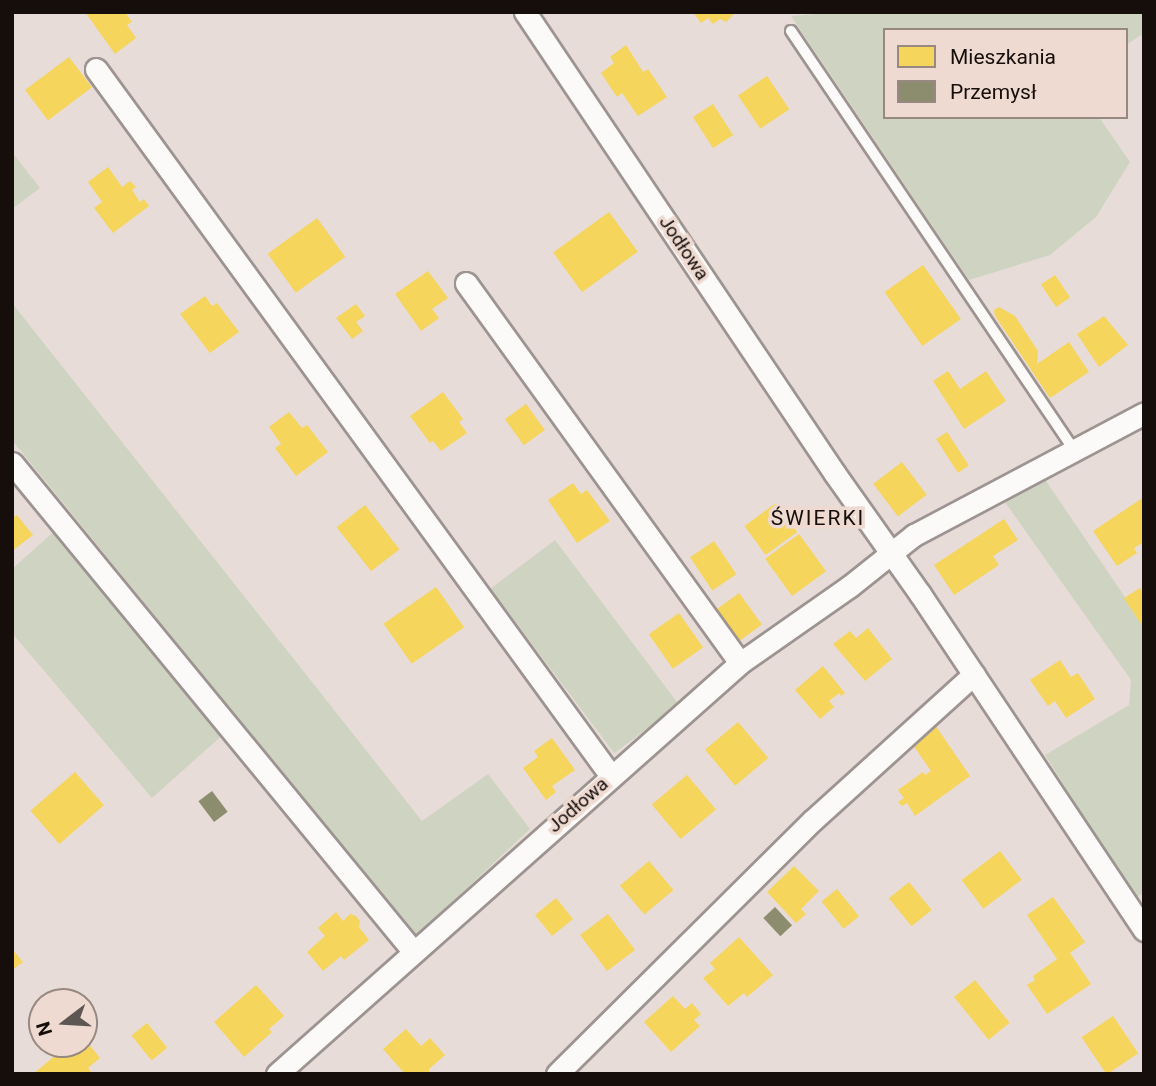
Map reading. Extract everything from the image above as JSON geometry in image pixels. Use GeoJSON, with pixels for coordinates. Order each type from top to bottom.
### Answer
{"type":"FeatureCollection","features":[{"type":"Feature","properties":{"kind":"street","name":"Jodłowa"},"geometry":{"type":"LineString","coordinates":[[525,12],[974,674],[1144,930]]}},
{"type":"Feature","properties":{"kind":"street"},"geometry":{"type":"LineString","coordinates":[[96,69],[611,776]]}},
{"type":"Feature","properties":{"kind":"street"},"geometry":{"type":"LineString","coordinates":[[466,283],[740,663]]}},
{"type":"Feature","properties":{"kind":"street","name":"Jodłowa"},"geometry":{"type":"LineString","coordinates":[[277,1074],[740,663],[914,535],[1144,413]]}},
{"type":"Feature","properties":{"kind":"street"},"geometry":{"type":"LineString","coordinates":[[12,463],[413,951]]}},
{"type":"Feature","properties":{"kind":"street"},"geometry":{"type":"LineString","coordinates":[[557,1074],[813,820],[974,674]]}},
{"type":"Feature","properties":{"kind":"lane"},"geometry":{"type":"LineString","coordinates":[[791,31],[1074,450]]}},
{"type":"Feature","properties":{"kind":"green space"},"geometry":{"type":"Polygon","coordinates":[[[843,12],[1144,12],[1144,33],[1128,44],[1128,28],[883,28],[883,119],[1100,119],[1130,162],[1096,217],[1050,255],[969,280],[791,16],[843,12]]]}},
{"type":"Feature","properties":{"kind":"green space"},"geometry":{"type":"Polygon","coordinates":[[[12,152],[40,188],[12,209],[12,152]]]}},
{"type":"Feature","properties":{"kind":"green space"},"geometry":{"type":"Polygon","coordinates":[[[12,303],[422,821],[488,774],[530,829],[417,935],[393,909],[12,440],[12,303]]]}},
{"type":"Feature","properties":{"kind":"green space"},"geometry":{"type":"Polygon","coordinates":[[[1044,478],[1144,625],[1144,892],[1135,898],[1045,755],[1129,705],[1131,680],[1002,498],[1044,478]]]}},
{"type":"Feature","properties":{"kind":"green space"},"geometry":{"type":"Polygon","coordinates":[[[58,528],[226,732],[152,798],[12,633],[12,569],[58,528]]]}},
{"type":"Feature","properties":{"kind":"green space"},"geometry":{"type":"Polygon","coordinates":[[[555,540],[679,705],[614,753],[490,589],[555,540]]]}},
{"type":"Feature","properties":{"kind":"building: Mieszkania"},"geometry":{"type":"Polygon","coordinates":[[[85,12],[125,12],[132,22],[127,25],[136,38],[115,54],[85,12]]]}},
{"type":"Feature","properties":{"kind":"building: Mieszkania"},"geometry":{"type":"Polygon","coordinates":[[[693,12],[731,12],[733,15],[726,22],[720,19],[713,24],[708,18],[701,23],[693,12]]]}},
{"type":"Feature","properties":{"kind":"building: Mieszkania"},"geometry":{"type":"Polygon","coordinates":[[[626,45],[643,72],[648,69],[667,97],[638,116],[622,93],[617,97],[601,73],[614,63],[610,57],[626,45]]]}},
{"type":"Feature","properties":{"kind":"building: Mieszkania"},"geometry":{"type":"Polygon","coordinates":[[[69,57],[92,87],[48,120],[25,90],[69,57]]]}},
{"type":"Feature","properties":{"kind":"building: Mieszkania"},"geometry":{"type":"Polygon","coordinates":[[[767,76],[789,109],[760,129],[738,96],[767,76]]]}},
{"type":"Feature","properties":{"kind":"building: Mieszkania"},"geometry":{"type":"Polygon","coordinates":[[[713,104],[733,135],[713,148],[693,117],[713,104]]]}},
{"type":"Feature","properties":{"kind":"building: Mieszkania"},"geometry":{"type":"Polygon","coordinates":[[[108,167],[122,187],[130,181],[136,187],[132,190],[140,202],[144,199],[149,206],[113,233],[94,208],[102,202],[88,182],[108,167]]]}},
{"type":"Feature","properties":{"kind":"building: Mieszkania"},"geometry":{"type":"Polygon","coordinates":[[[609,212],[638,252],[582,292],[553,253],[609,212]]]}},
{"type":"Feature","properties":{"kind":"building: Mieszkania"},"geometry":{"type":"Polygon","coordinates":[[[317,218],[345,257],[296,293],[268,254],[317,218]]]}},
{"type":"Feature","properties":{"kind":"building: Mieszkania"},"geometry":{"type":"Polygon","coordinates":[[[923,265],[961,319],[922,346],[884,292],[923,265]]]}},
{"type":"Feature","properties":{"kind":"building: Mieszkania"},"geometry":{"type":"Polygon","coordinates":[[[428,271],[448,298],[432,309],[439,318],[421,331],[395,294],[428,271]]]}},
{"type":"Feature","properties":{"kind":"building: Mieszkania"},"geometry":{"type":"Polygon","coordinates":[[[1055,275],[1070,297],[1056,307],[1041,285],[1055,275]]]}},
{"type":"Feature","properties":{"kind":"building: Mieszkania"},"geometry":{"type":"Polygon","coordinates":[[[205,296],[212,306],[217,303],[239,332],[210,353],[180,314],[205,296]]]}},
{"type":"Feature","properties":{"kind":"building: Mieszkania"},"geometry":{"type":"Polygon","coordinates":[[[356,304],[365,316],[356,322],[363,331],[352,339],[336,318],[356,304]]]}},
{"type":"Feature","properties":{"kind":"building: Mieszkania"},"geometry":{"type":"Polygon","coordinates":[[[999,307],[1015,316],[1038,351],[1037,364],[1069,342],[1089,372],[1050,398],[995,316],[994,310],[999,307]]]}},
{"type":"Feature","properties":{"kind":"building: Mieszkania"},"geometry":{"type":"Polygon","coordinates":[[[1104,316],[1128,345],[1099,367],[1077,334],[1104,316]]]}},
{"type":"Feature","properties":{"kind":"building: Mieszkania"},"geometry":{"type":"Polygon","coordinates":[[[948,371],[960,389],[986,371],[1006,401],[964,429],[933,381],[948,371]]]}},
{"type":"Feature","properties":{"kind":"building: Mieszkania"},"geometry":{"type":"Polygon","coordinates":[[[443,392],[463,419],[459,422],[467,433],[441,451],[433,441],[430,443],[410,416],[443,392]]]}},
{"type":"Feature","properties":{"kind":"building: Mieszkania"},"geometry":{"type":"Polygon","coordinates":[[[526,404],[545,430],[524,445],[505,419],[526,404]]]}},
{"type":"Feature","properties":{"kind":"building: Mieszkania"},"geometry":{"type":"Polygon","coordinates":[[[289,412],[302,428],[307,425],[328,452],[296,476],[275,448],[281,444],[269,427],[289,412]]]}},
{"type":"Feature","properties":{"kind":"building: Mieszkania"},"geometry":{"type":"Polygon","coordinates":[[[947,432],[969,466],[958,473],[936,439],[947,432]]]}},
{"type":"Feature","properties":{"kind":"building: Mieszkania"},"geometry":{"type":"Polygon","coordinates":[[[902,462],[927,495],[898,516],[873,484],[902,462]]]}},
{"type":"Feature","properties":{"kind":"building: Mieszkania"},"geometry":{"type":"Polygon","coordinates":[[[573,483],[581,494],[587,490],[610,521],[577,543],[548,500],[573,483]]]}},
{"type":"Feature","properties":{"kind":"building: Mieszkania"},"geometry":{"type":"Polygon","coordinates":[[[1144,497],[1144,542],[1134,548],[1137,553],[1117,566],[1093,531],[1144,497]]]}},
{"type":"Feature","properties":{"kind":"building: Mieszkania"},"geometry":{"type":"Polygon","coordinates":[[[776,503],[797,532],[766,555],[744,526],[776,503]]]}},
{"type":"Feature","properties":{"kind":"building: Mieszkania"},"geometry":{"type":"Polygon","coordinates":[[[365,505],[399,549],[371,571],[337,527],[365,505]]]}},
{"type":"Feature","properties":{"kind":"building: Mieszkania"},"geometry":{"type":"Polygon","coordinates":[[[17,515],[33,535],[12,551],[12,518],[17,515]]]}},
{"type":"Feature","properties":{"kind":"building: Mieszkania"},"geometry":{"type":"Polygon","coordinates":[[[1004,519],[1018,540],[993,556],[999,565],[954,595],[934,565],[1004,519]]]}},
{"type":"Feature","properties":{"kind":"building: Mieszkania"},"geometry":{"type":"Polygon","coordinates":[[[799,534],[826,571],[792,596],[765,559],[799,534]]]}},
{"type":"Feature","properties":{"kind":"building: Mieszkania"},"geometry":{"type":"Polygon","coordinates":[[[714,541],[736,574],[712,590],[690,557],[714,541]]]}},
{"type":"Feature","properties":{"kind":"building: Mieszkania"},"geometry":{"type":"Polygon","coordinates":[[[436,587],[464,627],[412,664],[384,624],[436,587]]]}},
{"type":"Feature","properties":{"kind":"building: Mieszkania"},"geometry":{"type":"Polygon","coordinates":[[[1140,588],[1144,594],[1141,624],[1124,598],[1140,588]]]}},
{"type":"Feature","properties":{"kind":"building: Mieszkania"},"geometry":{"type":"Polygon","coordinates":[[[739,593],[762,625],[737,643],[714,611],[739,593]]]}},
{"type":"Feature","properties":{"kind":"building: Mieszkania"},"geometry":{"type":"Polygon","coordinates":[[[679,613],[703,647],[673,669],[649,634],[679,613]]]}},
{"type":"Feature","properties":{"kind":"building: Mieszkania"},"geometry":{"type":"Polygon","coordinates":[[[868,628],[892,659],[865,681],[833,644],[850,631],[856,638],[868,628]]]}},
{"type":"Feature","properties":{"kind":"building: Mieszkania"},"geometry":{"type":"Polygon","coordinates":[[[1060,660],[1071,677],[1078,673],[1095,699],[1066,718],[1055,701],[1048,706],[1030,680],[1060,660]]]}},
{"type":"Feature","properties":{"kind":"building: Mieszkania"},"geometry":{"type":"Polygon","coordinates":[[[823,666],[845,693],[841,696],[839,693],[829,701],[834,707],[820,719],[795,690],[823,666]]]}},
{"type":"Feature","properties":{"kind":"building: Mieszkania"},"geometry":{"type":"Polygon","coordinates":[[[738,722],[768,758],[735,786],[705,750],[738,722]]]}},
{"type":"Feature","properties":{"kind":"building: Mieszkania"},"geometry":{"type":"Polygon","coordinates":[[[935,725],[970,776],[915,816],[907,803],[902,806],[898,802],[904,798],[898,790],[923,772],[925,775],[931,771],[911,742],[935,725]]]}},
{"type":"Feature","properties":{"kind":"building: Mieszkania"},"geometry":{"type":"Polygon","coordinates":[[[552,738],[575,770],[552,786],[556,792],[546,800],[523,768],[538,757],[534,751],[552,738]]]}},
{"type":"Feature","properties":{"kind":"building: Mieszkania"},"geometry":{"type":"Polygon","coordinates":[[[75,772],[104,805],[59,844],[30,811],[75,772]]]}},
{"type":"Feature","properties":{"kind":"building: Mieszkania"},"geometry":{"type":"Polygon","coordinates":[[[687,775],[716,809],[681,839],[652,805],[687,775]]]}},
{"type":"Feature","properties":{"kind":"building: Mieszkania"},"geometry":{"type":"Polygon","coordinates":[[[1000,851],[1022,880],[983,909],[962,880],[1000,851]]]}},
{"type":"Feature","properties":{"kind":"building: Mieszkania"},"geometry":{"type":"Polygon","coordinates":[[[649,861],[673,890],[644,915],[620,885],[649,861]]]}},
{"type":"Feature","properties":{"kind":"building: Mieszkania"},"geometry":{"type":"Polygon","coordinates":[[[794,866],[819,891],[801,909],[806,914],[796,923],[767,892],[794,866]]]}},
{"type":"Feature","properties":{"kind":"building: Mieszkania"},"geometry":{"type":"Polygon","coordinates":[[[909,882],[932,910],[911,926],[889,898],[909,882]]]}},
{"type":"Feature","properties":{"kind":"building: Mieszkania"},"geometry":{"type":"Polygon","coordinates":[[[837,889],[859,916],[843,929],[821,902],[837,889]]]}},
{"type":"Feature","properties":{"kind":"building: Mieszkania"},"geometry":{"type":"Polygon","coordinates":[[[1053,897],[1085,942],[1070,953],[1091,984],[1047,1014],[1027,985],[1035,980],[1033,976],[1057,959],[1027,915],[1053,897]]]}},
{"type":"Feature","properties":{"kind":"building: Mieszkania"},"geometry":{"type":"Polygon","coordinates":[[[556,898],[573,919],[552,936],[535,915],[556,898]]]}},
{"type":"Feature","properties":{"kind":"building: Mieszkania"},"geometry":{"type":"Polygon","coordinates":[[[336,912],[343,921],[350,914],[356,916],[360,921],[359,927],[369,940],[344,960],[341,956],[323,971],[307,952],[325,936],[318,928],[336,912]]]}},
{"type":"Feature","properties":{"kind":"building: Mieszkania"},"geometry":{"type":"Polygon","coordinates":[[[608,914],[635,950],[607,971],[580,935],[608,914]]]}},
{"type":"Feature","properties":{"kind":"building: Mieszkania"},"geometry":{"type":"Polygon","coordinates":[[[739,937],[773,975],[747,997],[744,993],[728,1006],[703,978],[715,969],[710,963],[739,937]]]}},
{"type":"Feature","properties":{"kind":"building: Mieszkania"},"geometry":{"type":"Polygon","coordinates":[[[12,949],[23,962],[12,970],[12,949]]]}},
{"type":"Feature","properties":{"kind":"building: Mieszkania"},"geometry":{"type":"Polygon","coordinates":[[[975,980],[1010,1023],[989,1040],[954,997],[975,980]]]}},
{"type":"Feature","properties":{"kind":"building: Mieszkania"},"geometry":{"type":"Polygon","coordinates":[[[256,985],[284,1016],[269,1029],[272,1032],[244,1057],[214,1022],[256,985]]]}},
{"type":"Feature","properties":{"kind":"building: Mieszkania"},"geometry":{"type":"Polygon","coordinates":[[[673,996],[685,1009],[692,1003],[701,1014],[694,1020],[700,1026],[671,1052],[644,1022],[673,996]]]}},
{"type":"Feature","properties":{"kind":"building: Mieszkania"},"geometry":{"type":"Polygon","coordinates":[[[1113,1016],[1138,1053],[1106,1074],[1081,1037],[1113,1016]]]}},
{"type":"Feature","properties":{"kind":"building: Mieszkania"},"geometry":{"type":"Polygon","coordinates":[[[147,1023],[167,1048],[152,1060],[131,1036],[147,1023]]]}},
{"type":"Feature","properties":{"kind":"building: Mieszkania"},"geometry":{"type":"Polygon","coordinates":[[[406,1029],[421,1046],[430,1038],[445,1055],[429,1069],[429,1074],[405,1074],[383,1049],[406,1029]]]}},
{"type":"Feature","properties":{"kind":"building: Mieszkania"},"geometry":{"type":"Polygon","coordinates":[[[98,1056],[100,1058],[88,1068],[93,1074],[33,1074],[52,1058],[98,1058],[98,1056]]]}},
{"type":"Feature","properties":{"kind":"building: Przemysł"},"geometry":{"type":"Polygon","coordinates":[[[212,791],[228,812],[214,822],[198,801],[212,791]]]}},
{"type":"Feature","properties":{"kind":"building: Przemysł"},"geometry":{"type":"Polygon","coordinates":[[[775,907],[792,925],[780,936],[763,918],[775,907]]]}},
{"type":"Feature","properties":{"kind":"district","name":"ŚWIERKI"},"geometry":{"type":"Point","coordinates":[818,518]}}]}
